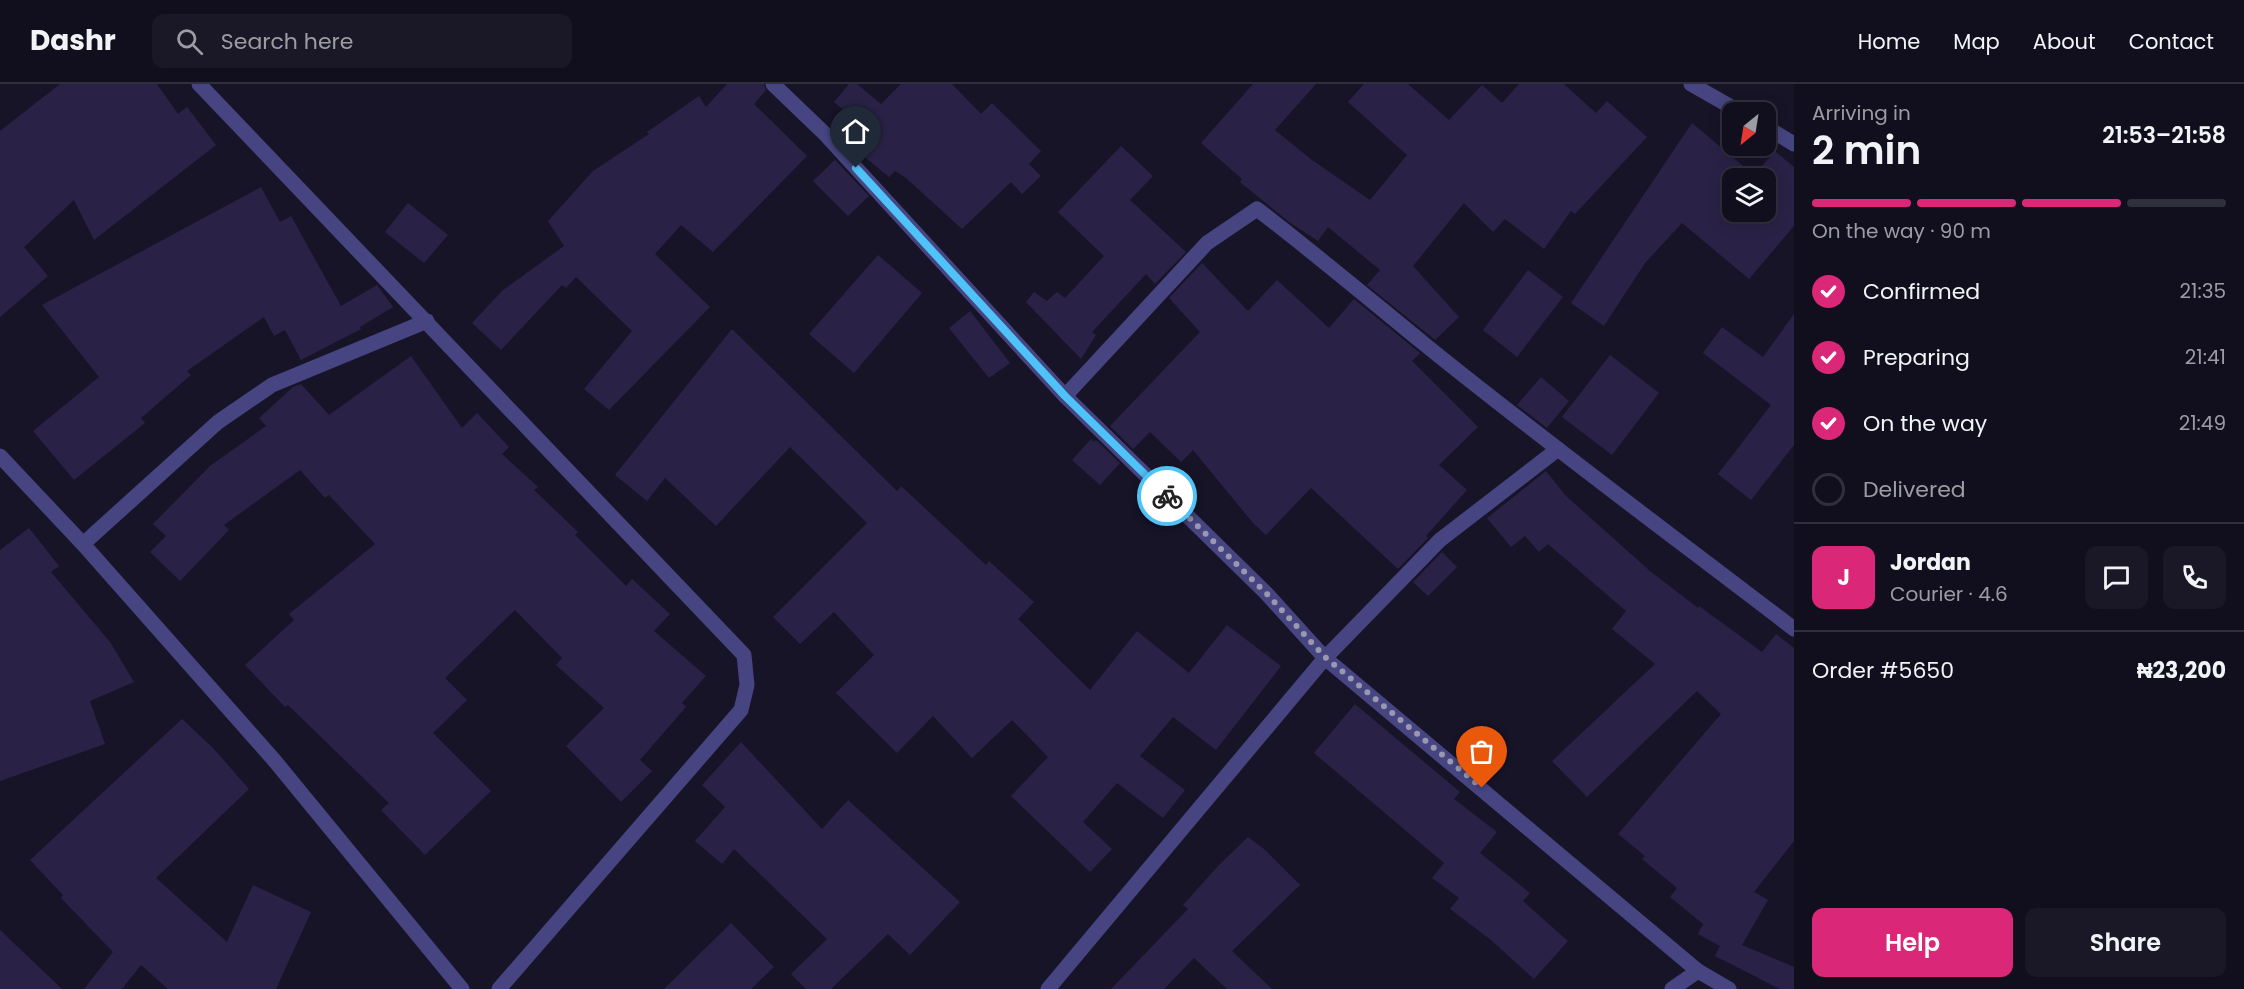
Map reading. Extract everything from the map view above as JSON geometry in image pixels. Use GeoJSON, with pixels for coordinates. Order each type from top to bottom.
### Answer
{"type":"FeatureCollection","features":[{"type":"Feature","properties":{"kind":"street"},"geometry":{"type":"LineString","coordinates":[[199,84],[744,655],[747,685],[741,710],[499,989]]}},
{"type":"Feature","properties":{"kind":"street"},"geometry":{"type":"LineString","coordinates":[[773,84],[824,133],[1065,396],[1266,593],[1325,657],[1698,971],[1729,989]]}},
{"type":"Feature","properties":{"kind":"street"},"geometry":{"type":"LineString","coordinates":[[1691,84],[1722,102]]}},
{"type":"Feature","properties":{"kind":"street"},"geometry":{"type":"LineString","coordinates":[[1776,133],[1794,144]]}},
{"type":"Feature","properties":{"kind":"street"},"geometry":{"type":"LineString","coordinates":[[1065,396],[1207,243],[1257,209],[1341,273],[1423,342],[1558,449],[1794,628]]}},
{"type":"Feature","properties":{"kind":"street"},"geometry":{"type":"LineString","coordinates":[[83,544],[218,422],[272,385],[427,321]]}},
{"type":"Feature","properties":{"kind":"street"},"geometry":{"type":"LineString","coordinates":[[1048,989],[1325,657],[1440,540],[1558,449]]}},
{"type":"Feature","properties":{"kind":"street"},"geometry":{"type":"LineString","coordinates":[[0,456],[83,544],[274,760],[462,989]]}},
{"type":"Feature","properties":{"kind":"street"},"geometry":{"type":"LineString","coordinates":[[1672,989],[1698,971]]}},
{"type":"Feature","properties":{"kind":"building"},"geometry":{"type":"Polygon","coordinates":[[[60,84],[157,84],[178,114],[187,107],[216,145],[94,240],[74,200],[24,247],[48,276],[0,317],[0,131],[60,84]]]}},
{"type":"Feature","properties":{"kind":"building"},"geometry":{"type":"Polygon","coordinates":[[[727,84],[764,84],[766,90],[754,104],[807,156],[713,252],[681,225],[655,254],[710,307],[609,410],[584,389],[632,331],[576,277],[566,288],[562,285],[501,350],[472,323],[503,290],[564,246],[548,221],[593,171],[649,134],[647,132],[699,96],[706,107],[727,84]]]}},
{"type":"Feature","properties":{"kind":"building"},"geometry":{"type":"Polygon","coordinates":[[[849,84],[857,84],[881,104],[901,84],[952,84],[981,114],[992,103],[1041,151],[1029,164],[1041,176],[1022,194],[1011,182],[962,229],[906,178],[895,171],[889,177],[850,145],[867,130],[834,102],[849,84]]]}},
{"type":"Feature","properties":{"kind":"building"},"geometry":{"type":"Polygon","coordinates":[[[1253,84],[1316,84],[1275,130],[1312,160],[1370,200],[1407,155],[1348,102],[1364,84],[1408,84],[1449,120],[1482,85],[1502,103],[1519,84],[1564,84],[1596,113],[1607,101],[1647,137],[1575,214],[1571,211],[1544,249],[1505,219],[1493,232],[1464,203],[1413,266],[1459,317],[1435,340],[1367,285],[1380,270],[1328,227],[1318,241],[1289,222],[1240,182],[1242,179],[1201,143],[1253,84]]]}},
{"type":"Feature","properties":{"kind":"building"},"geometry":{"type":"Polygon","coordinates":[[[1692,123],[1722,148],[1722,156],[1731,156],[1746,168],[1722,168],[1722,222],[1776,222],[1776,168],[1760,168],[1771,156],[1776,156],[1776,152],[1794,167],[1794,226],[1749,279],[1682,223],[1645,263],[1604,326],[1571,303],[1692,123]]]}},
{"type":"Feature","properties":{"kind":"building"},"geometry":{"type":"Polygon","coordinates":[[[1121,146],[1153,176],[1130,200],[1186,252],[1155,284],[1146,274],[1092,332],[1096,335],[1081,359],[1026,302],[1034,292],[1047,301],[1057,292],[1065,298],[1104,256],[1058,212],[1121,146]]]}},
{"type":"Feature","properties":{"kind":"building"},"geometry":{"type":"Polygon","coordinates":[[[835,160],[869,196],[848,216],[813,181],[835,160]]]}},
{"type":"Feature","properties":{"kind":"building"},"geometry":{"type":"Polygon","coordinates":[[[261,187],[280,222],[291,216],[341,306],[377,285],[393,307],[360,327],[361,329],[301,360],[285,330],[274,336],[264,317],[187,371],[191,375],[141,418],[145,423],[74,480],[33,431],[99,377],[42,305],[261,187]]]}},
{"type":"Feature","properties":{"kind":"building"},"geometry":{"type":"Polygon","coordinates":[[[408,203],[448,235],[424,263],[385,232],[408,203]]]}},
{"type":"Feature","properties":{"kind":"building"},"geometry":{"type":"Polygon","coordinates":[[[878,255],[922,293],[854,373],[809,334],[878,255]]]}},
{"type":"Feature","properties":{"kind":"building"},"geometry":{"type":"Polygon","coordinates":[[[1202,263],[1248,311],[1277,280],[1329,328],[1354,299],[1420,353],[1412,361],[1478,427],[1439,465],[1467,490],[1426,536],[1428,538],[1398,569],[1311,488],[1266,535],[1253,523],[1193,450],[1181,462],[1150,432],[1133,449],[1110,426],[1200,332],[1169,298],[1202,263]]]}},
{"type":"Feature","properties":{"kind":"building"},"geometry":{"type":"Polygon","coordinates":[[[1528,270],[1563,297],[1517,357],[1483,330],[1528,270]]]}},
{"type":"Feature","properties":{"kind":"building"},"geometry":{"type":"Polygon","coordinates":[[[970,311],[1010,363],[989,378],[949,328],[970,311]]]}},
{"type":"Feature","properties":{"kind":"building"},"geometry":{"type":"Polygon","coordinates":[[[1794,314],[1794,445],[1751,500],[1718,474],[1771,405],[1703,353],[1722,327],[1763,357],[1794,314]]]}},
{"type":"Feature","properties":{"kind":"building"},"geometry":{"type":"Polygon","coordinates":[[[732,329],[897,491],[901,486],[986,565],[989,561],[1034,602],[1018,619],[1090,690],[1137,631],[1189,673],[1227,625],[1281,666],[1216,750],[1173,717],[1140,756],[1185,790],[1163,818],[1117,783],[1083,822],[1112,849],[1090,872],[1011,796],[1048,757],[1012,720],[972,758],[933,716],[897,753],[836,693],[874,655],[834,612],[800,644],[773,617],[867,523],[790,447],[716,526],[665,478],[647,501],[615,475],[732,329]]]}},
{"type":"Feature","properties":{"kind":"building"},"geometry":{"type":"Polygon","coordinates":[[[1610,355],[1659,393],[1612,455],[1562,417],[1610,355]]]}},
{"type":"Feature","properties":{"kind":"building"},"geometry":{"type":"Polygon","coordinates":[[[411,356],[462,428],[477,413],[509,447],[502,454],[538,487],[534,490],[578,532],[575,535],[626,586],[632,579],[670,614],[654,631],[706,676],[682,703],[686,707],[640,760],[652,771],[621,802],[566,746],[604,708],[556,665],[562,658],[515,610],[445,678],[467,700],[433,733],[491,791],[425,855],[381,810],[389,803],[288,705],[285,707],[245,665],[294,620],[289,614],[375,544],[329,495],[325,498],[300,470],[224,525],[229,530],[180,581],[150,552],[166,536],[153,524],[210,466],[266,426],[259,418],[293,387],[301,384],[329,415],[411,356]]]}},
{"type":"Feature","properties":{"kind":"building"},"geometry":{"type":"Polygon","coordinates":[[[1541,377],[1569,401],[1547,428],[1517,405],[1541,377]]]}},
{"type":"Feature","properties":{"kind":"building"},"geometry":{"type":"Polygon","coordinates":[[[1091,439],[1094,442],[1096,440],[1120,463],[1100,485],[1072,460],[1091,439]]]}},
{"type":"Feature","properties":{"kind":"building"},"geometry":{"type":"Polygon","coordinates":[[[1546,471],[1566,496],[1650,571],[1698,608],[1699,606],[1762,652],[1776,634],[1794,648],[1794,841],[1754,892],[1768,900],[1742,945],[1794,967],[1794,989],[1780,989],[1715,956],[1720,946],[1698,934],[1703,924],[1670,897],[1677,888],[1642,859],[1645,856],[1618,834],[1721,714],[1697,691],[1587,797],[1552,761],[1655,664],[1612,629],[1626,611],[1548,544],[1539,552],[1525,536],[1511,547],[1487,518],[1546,471]]]}},
{"type":"Feature","properties":{"kind":"building"},"geometry":{"type":"Polygon","coordinates":[[[29,528],[59,566],[51,572],[110,642],[134,682],[90,701],[105,744],[0,781],[0,550],[29,528]]]}},
{"type":"Feature","properties":{"kind":"building"},"geometry":{"type":"Polygon","coordinates":[[[1442,552],[1457,567],[1428,596],[1413,582],[1442,552]]]}},
{"type":"Feature","properties":{"kind":"building"},"geometry":{"type":"Polygon","coordinates":[[[1355,704],[1460,792],[1454,799],[1497,832],[1480,853],[1530,893],[1523,901],[1568,941],[1534,979],[1491,940],[1450,909],[1459,898],[1432,878],[1444,863],[1314,753],[1355,704]]]}},
{"type":"Feature","properties":{"kind":"building"},"geometry":{"type":"Polygon","coordinates":[[[182,719],[213,748],[249,789],[156,878],[227,942],[253,885],[311,912],[276,989],[168,989],[141,965],[122,989],[84,989],[113,952],[61,898],[63,895],[30,860],[182,719]]]}},
{"type":"Feature","properties":{"kind":"building"},"geometry":{"type":"Polygon","coordinates":[[[741,742],[822,829],[848,800],[960,902],[910,955],[888,934],[831,989],[806,989],[791,974],[827,939],[734,849],[722,864],[695,841],[725,807],[702,785],[741,742]]]}},
{"type":"Feature","properties":{"kind":"building"},"geometry":{"type":"Polygon","coordinates":[[[1248,837],[1264,849],[1300,885],[1232,951],[1272,989],[1227,989],[1194,958],[1164,989],[1111,989],[1188,909],[1183,905],[1248,837]]]}},
{"type":"Feature","properties":{"kind":"building"},"geometry":{"type":"Polygon","coordinates":[[[731,923],[774,967],[751,989],[664,989],[731,923]]]}},
{"type":"Feature","properties":{"kind":"building"},"geometry":{"type":"Polygon","coordinates":[[[0,930],[62,989],[0,989],[0,930]]]}},
{"type":"Feature","properties":{"kind":"way so far"},"geometry":{"type":"LineString","coordinates":[[1167,496],[1266,593],[1325,657],[1482,788]]}},
{"type":"Feature","properties":{"kind":"route"},"geometry":{"type":"LineString","coordinates":[[856,168],[1065,396],[1167,496]]}}]}
